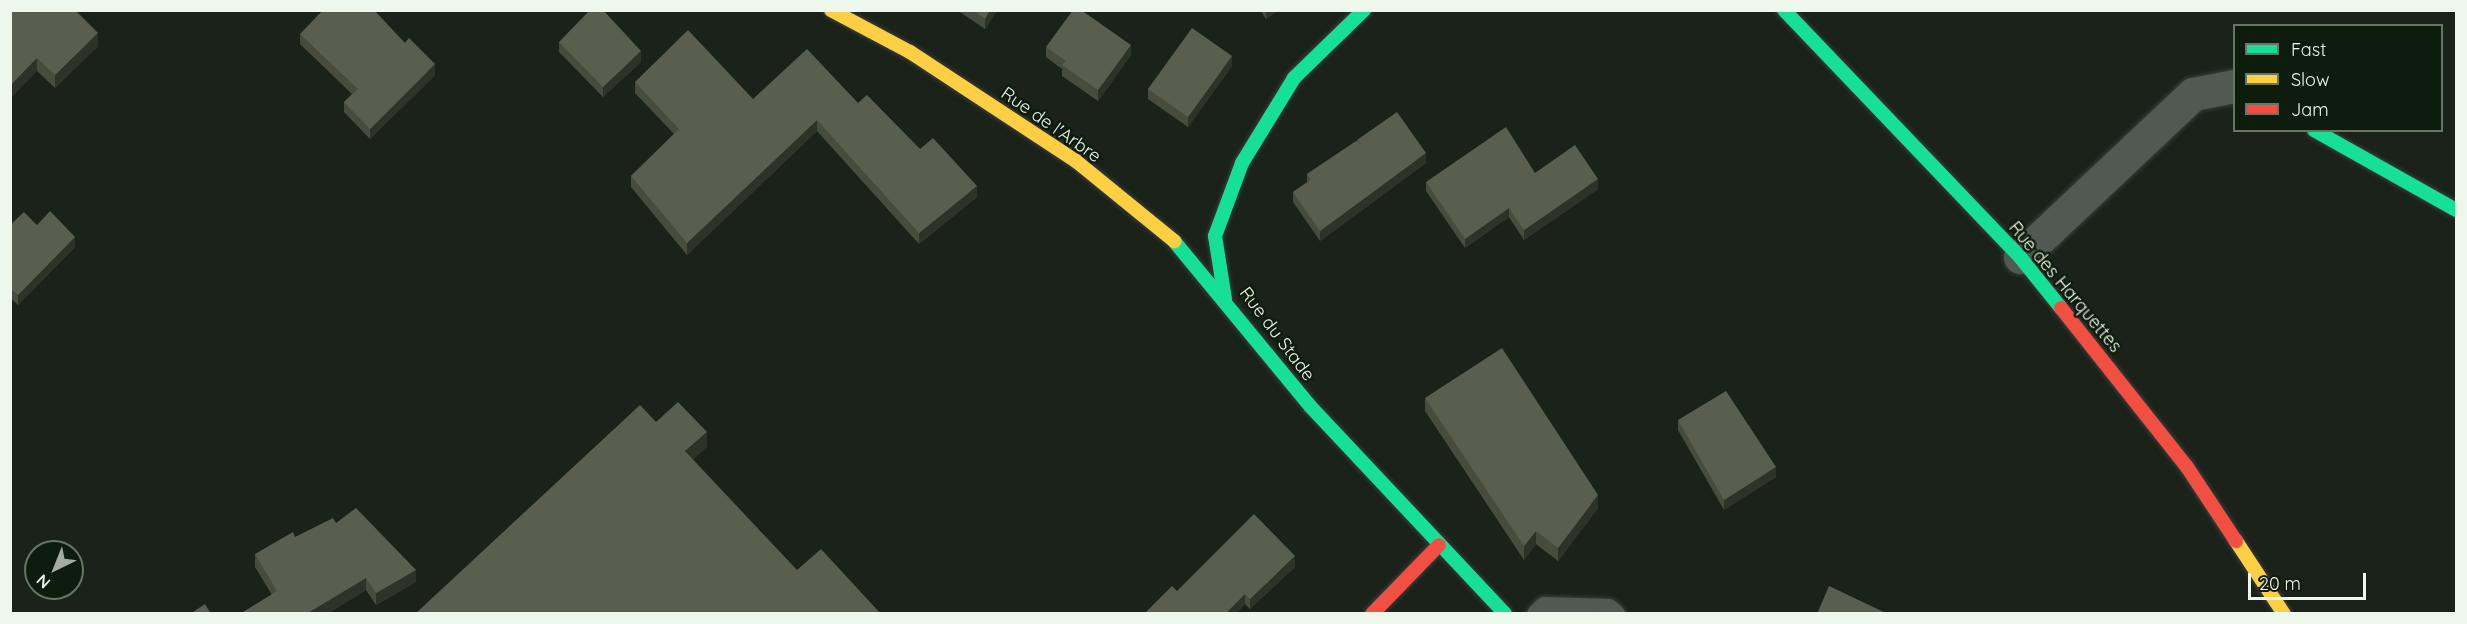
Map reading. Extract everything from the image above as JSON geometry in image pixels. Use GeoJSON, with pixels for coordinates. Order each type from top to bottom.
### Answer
{"type":"FeatureCollection","features":[{"type":"Feature","properties":{"kind":"street","name":"Rue de l'Arbre"},"geometry":{"type":"LineString","coordinates":[[831,10],[910,52],[1076,161],[1180,246],[1225,301]]}},
{"type":"Feature","properties":{"kind":"street","name":"Rue du Stade"},"geometry":{"type":"LineString","coordinates":[[1364,10],[1294,78],[1242,163],[1215,236],[1225,301],[1310,406],[1505,614]]}},
{"type":"Feature","properties":{"kind":"street","name":"Rue des Harquettes"},"geometry":{"type":"LineString","coordinates":[[1784,10],[2020,257],[2187,467],[2284,614]]}},
{"type":"Feature","properties":{"kind":"street"},"geometry":{"type":"LineString","coordinates":[[2020,257],[2193,94],[2233,86]]}},
{"type":"Feature","properties":{"kind":"street"},"geometry":{"type":"LineString","coordinates":[[2318,132],[2457,210]]}},
{"type":"Feature","properties":{"kind":"street"},"geometry":{"type":"LineString","coordinates":[[1372,614],[1439,545]]}},
{"type":"Feature","properties":{"kind":"lane"},"geometry":{"type":"LineString","coordinates":[[1537,614],[1544,607],[1608,609],[1614,614]]}},
{"type":"Feature","properties":{"kind":"building"},"geometry":{"type":"Polygon","coordinates":[[[10,10],[75,10],[98,33],[55,75],[37,58],[10,86],[10,10]]]}},
{"type":"Feature","properties":{"kind":"building"},"geometry":{"type":"Polygon","coordinates":[[[323,10],[374,10],[405,43],[409,38],[435,64],[370,129],[344,102],[358,89],[300,34],[323,10]]]}},
{"type":"Feature","properties":{"kind":"building"},"geometry":{"type":"Polygon","coordinates":[[[590,10],[603,10],[641,51],[603,87],[559,42],[590,10]]]}},
{"type":"Feature","properties":{"kind":"building"},"geometry":{"type":"Polygon","coordinates":[[[973,10],[990,10],[985,19],[973,10]]]}},
{"type":"Feature","properties":{"kind":"building"},"geometry":{"type":"Polygon","coordinates":[[[1073,10],[1081,10],[1131,45],[1098,90],[1062,65],[1066,61],[1046,47],[1073,10]]]}},
{"type":"Feature","properties":{"kind":"building"},"geometry":{"type":"Polygon","coordinates":[[[1192,28],[1232,56],[1188,117],[1148,89],[1192,28]]]}},
{"type":"Feature","properties":{"kind":"building"},"geometry":{"type":"Polygon","coordinates":[[[688,30],[753,99],[807,49],[858,103],[867,95],[920,149],[933,138],[977,186],[919,233],[817,120],[687,243],[631,176],[679,129],[635,82],[688,30]]]}},
{"type":"Feature","properties":{"kind":"building"},"geometry":{"type":"Polygon","coordinates":[[[1397,112],[1426,153],[1320,231],[1293,192],[1311,180],[1307,174],[1356,141],[1361,144],[1357,140],[1397,112]]]}},
{"type":"Feature","properties":{"kind":"building"},"geometry":{"type":"Polygon","coordinates":[[[1506,127],[1535,173],[1575,145],[1598,179],[1524,230],[1509,208],[1465,239],[1426,182],[1506,127]]]}},
{"type":"Feature","properties":{"kind":"building"},"geometry":{"type":"Polygon","coordinates":[[[50,211],[75,237],[18,295],[10,288],[10,225],[24,212],[37,225],[50,211]]]}},
{"type":"Feature","properties":{"kind":"building"},"geometry":{"type":"Polygon","coordinates":[[[1502,348],[1598,495],[1558,548],[1536,531],[1524,546],[1425,398],[1502,348]]]}},
{"type":"Feature","properties":{"kind":"building"},"geometry":{"type":"Polygon","coordinates":[[[1726,391],[1776,467],[1724,500],[1678,420],[1726,391]]]}},
{"type":"Feature","properties":{"kind":"building"},"geometry":{"type":"Polygon","coordinates":[[[678,402],[707,432],[685,451],[797,570],[821,549],[881,614],[415,614],[640,405],[656,422],[678,402]]]}},
{"type":"Feature","properties":{"kind":"building"},"geometry":{"type":"Polygon","coordinates":[[[356,508],[416,570],[376,593],[366,578],[306,614],[240,614],[277,591],[255,554],[293,532],[295,537],[333,518],[336,523],[356,508]]]}},
{"type":"Feature","properties":{"kind":"building"},"geometry":{"type":"Polygon","coordinates":[[[1254,514],[1295,556],[1250,599],[1245,594],[1225,614],[1144,614],[1172,586],[1177,591],[1254,514]]]}},
{"type":"Feature","properties":{"kind":"building"},"geometry":{"type":"Polygon","coordinates":[[[1829,586],[1888,614],[1817,614],[1829,586]]]}},
{"type":"Feature","properties":{"kind":"building"},"geometry":{"type":"Polygon","coordinates":[[[205,604],[211,614],[190,614],[205,604]]]}},
{"type":"Feature","properties":{"kind":"traffic: fast"},"geometry":{"type":"LineString","coordinates":[[1225,299],[1215,236],[1242,163],[1294,78],[1364,10]]}},
{"type":"Feature","properties":{"kind":"traffic: fast"},"geometry":{"type":"LineString","coordinates":[[1784,10],[2020,257],[2061,308]]}},
{"type":"Feature","properties":{"kind":"traffic: fast"},"geometry":{"type":"LineString","coordinates":[[2318,132],[2456,210]]}},
{"type":"Feature","properties":{"kind":"traffic: fast"},"geometry":{"type":"LineString","coordinates":[[1174,241],[1310,406],[1505,614]]}},
{"type":"Feature","properties":{"kind":"traffic: slow"},"geometry":{"type":"LineString","coordinates":[[831,10],[910,52],[1076,161],[1174,241]]}},
{"type":"Feature","properties":{"kind":"traffic: slow"},"geometry":{"type":"LineString","coordinates":[[2236,541],[2284,614]]}},
{"type":"Feature","properties":{"kind":"traffic: jam"},"geometry":{"type":"LineString","coordinates":[[2061,308],[2187,467],[2236,541]]}},
{"type":"Feature","properties":{"kind":"traffic: jam"},"geometry":{"type":"LineString","coordinates":[[1372,614],[1439,545]]}}]}
